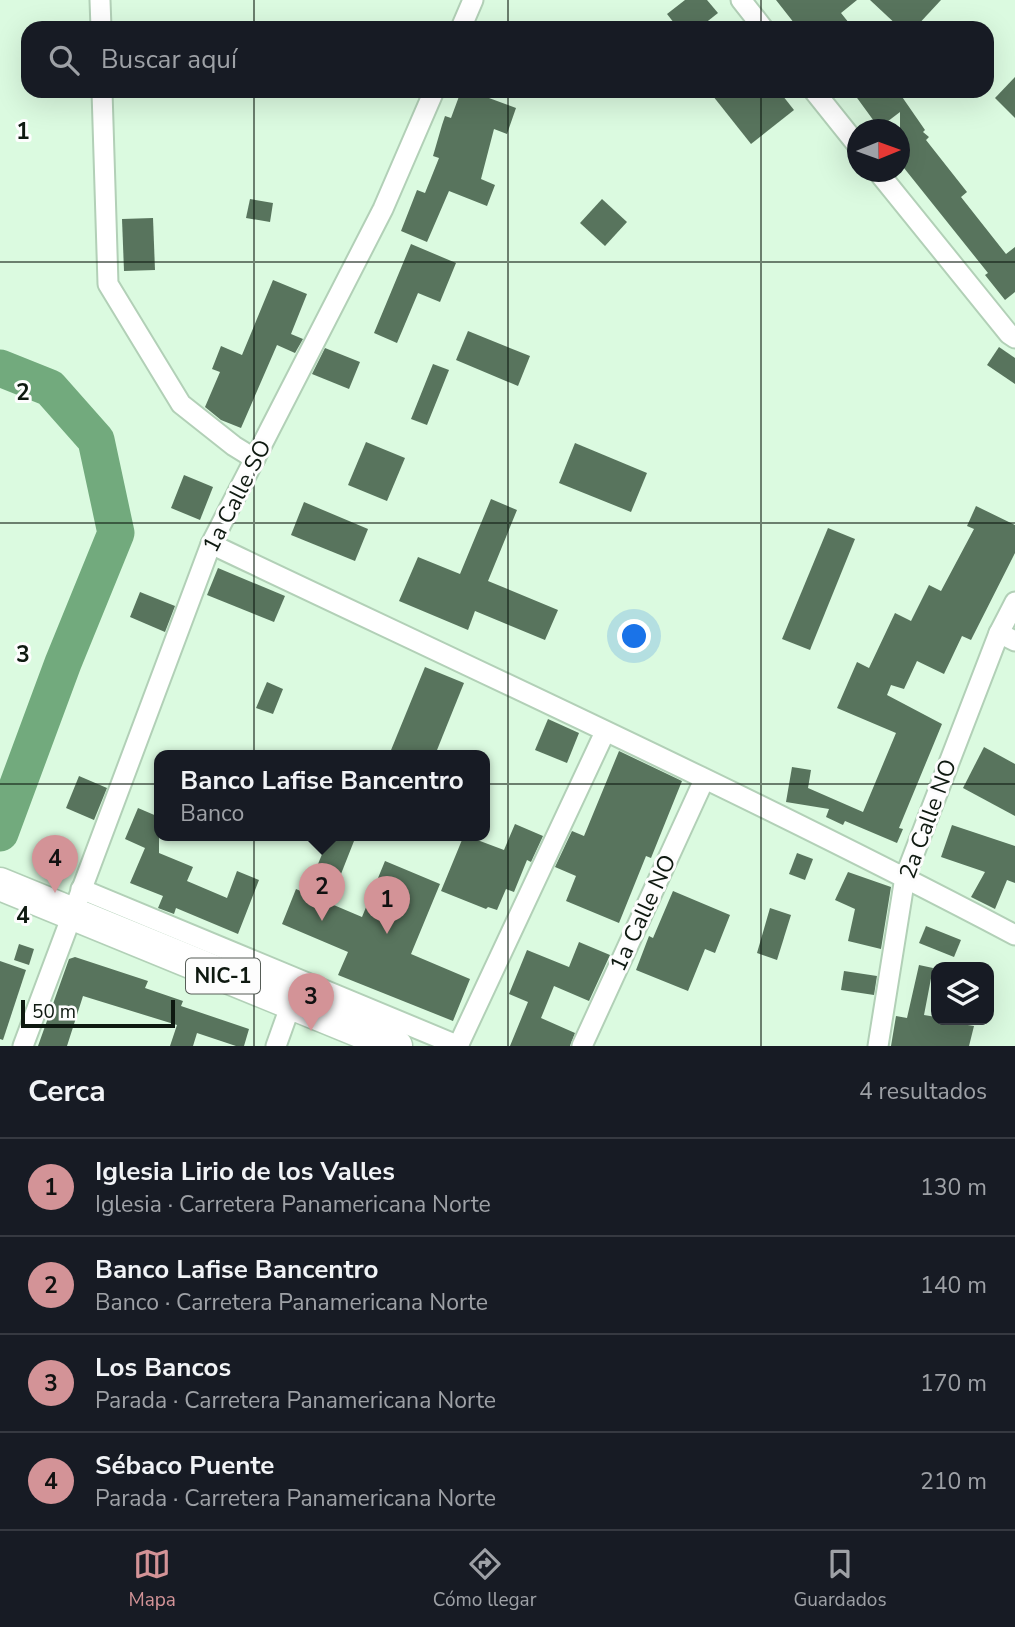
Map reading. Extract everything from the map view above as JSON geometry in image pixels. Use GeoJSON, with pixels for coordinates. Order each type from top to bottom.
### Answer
{"type":"FeatureCollection","features":[{"type":"Feature","properties":{"kind":"highway","name":"NIC-1"},"geometry":{"type":"LineString","coordinates":[[0,884],[67,903],[292,1004],[396,1046]]}},
{"type":"Feature","properties":{"kind":"street"},"geometry":{"type":"LineString","coordinates":[[100,0],[101,21]]}},
{"type":"Feature","properties":{"kind":"street"},"geometry":{"type":"LineString","coordinates":[[464,21],[473,0]]}},
{"type":"Feature","properties":{"kind":"street"},"geometry":{"type":"LineString","coordinates":[[747,3],[759,21]]}},
{"type":"Feature","properties":{"kind":"street"},"geometry":{"type":"LineString","coordinates":[[102,98],[108,284],[181,404],[255,459]]}},
{"type":"Feature","properties":{"kind":"street","name":"1a Calle SO"},"geometry":{"type":"LineString","coordinates":[[23,1046],[67,903],[211,544],[383,208],[431,98]]}},
{"type":"Feature","properties":{"kind":"street"},"geometry":{"type":"LineString","coordinates":[[820,98],[847,132]]}},
{"type":"Feature","properties":{"kind":"street"},"geometry":{"type":"LineString","coordinates":[[886,182],[1015,338]]}},
{"type":"Feature","properties":{"kind":"street"},"geometry":{"type":"LineString","coordinates":[[211,544],[905,877],[1015,935]]}},
{"type":"Feature","properties":{"kind":"street","name":"2a Calle NO"},"geometry":{"type":"LineString","coordinates":[[878,1046],[905,877],[1007,637],[1015,602]]}},
{"type":"Feature","properties":{"kind":"street"},"geometry":{"type":"LineString","coordinates":[[67,903],[459,1046],[605,732]]}},
{"type":"Feature","properties":{"kind":"street","name":"1a Calle NO"},"geometry":{"type":"LineString","coordinates":[[582,1046],[705,780]]}},
{"type":"Feature","properties":{"kind":"street"},"geometry":{"type":"LineString","coordinates":[[276,1046],[292,1004]]}},
{"type":"Feature","properties":{"kind":"building"},"geometry":{"type":"Polygon","coordinates":[[[685,0],[707,0],[718,13],[708,21],[672,21],[667,14],[685,0]]]}},
{"type":"Feature","properties":{"kind":"building"},"geometry":{"type":"Polygon","coordinates":[[[776,0],[857,0],[841,13],[847,21],[792,21],[776,0]]]}},
{"type":"Feature","properties":{"kind":"building"},"geometry":{"type":"Polygon","coordinates":[[[870,0],[941,0],[922,21],[892,21],[870,0]]]}},
{"type":"Feature","properties":{"kind":"building"},"geometry":{"type":"Polygon","coordinates":[[[1015,77],[1015,118],[995,98],[1015,77]]]}},
{"type":"Feature","properties":{"kind":"building"},"geometry":{"type":"Polygon","coordinates":[[[458,98],[489,98],[516,108],[507,134],[494,129],[481,179],[495,185],[487,206],[449,191],[427,242],[401,231],[417,190],[425,193],[439,158],[433,156],[445,116],[451,118],[458,98]]]}},
{"type":"Feature","properties":{"kind":"building"},"geometry":{"type":"Polygon","coordinates":[[[715,98],[785,98],[794,110],[751,144],[715,98]]]}},
{"type":"Feature","properties":{"kind":"building"},"geometry":{"type":"Polygon","coordinates":[[[857,98],[903,98],[925,130],[923,132],[929,137],[926,140],[967,192],[961,197],[1006,254],[1015,247],[1015,292],[1005,300],[985,275],[988,273],[910,176],[910,119],[900,119],[900,112],[891,119],[872,119],[857,98]]]}},
{"type":"Feature","properties":{"kind":"building"},"geometry":{"type":"Polygon","coordinates":[[[250,199],[273,203],[270,222],[246,218],[250,199]]]}},
{"type":"Feature","properties":{"kind":"building"},"geometry":{"type":"Polygon","coordinates":[[[602,199],[627,222],[605,246],[580,223],[602,199]]]}},
{"type":"Feature","properties":{"kind":"building"},"geometry":{"type":"Polygon","coordinates":[[[153,218],[155,270],[124,271],[122,219],[153,218]]]}},
{"type":"Feature","properties":{"kind":"building"},"geometry":{"type":"Polygon","coordinates":[[[411,244],[456,263],[440,302],[418,293],[397,343],[374,333],[411,244]]]}},
{"type":"Feature","properties":{"kind":"building"},"geometry":{"type":"Polygon","coordinates":[[[273,280],[307,294],[291,334],[303,339],[295,353],[277,345],[241,428],[221,420],[205,407],[220,372],[212,369],[221,346],[242,355],[273,280]]]}},
{"type":"Feature","properties":{"kind":"building"},"geometry":{"type":"Polygon","coordinates":[[[468,331],[530,356],[518,386],[456,360],[468,331]]]}},
{"type":"Feature","properties":{"kind":"building"},"geometry":{"type":"Polygon","coordinates":[[[999,347],[1015,358],[1015,384],[987,365],[999,347]]]}},
{"type":"Feature","properties":{"kind":"building"},"geometry":{"type":"Polygon","coordinates":[[[325,348],[360,362],[349,389],[312,374],[325,348]]]}},
{"type":"Feature","properties":{"kind":"building"},"geometry":{"type":"Polygon","coordinates":[[[433,364],[449,370],[427,425],[411,419],[433,364]]]}},
{"type":"Feature","properties":{"kind":"building"},"geometry":{"type":"Polygon","coordinates":[[[366,442],[405,458],[387,501],[348,485],[366,442]]]}},
{"type":"Feature","properties":{"kind":"building"},"geometry":{"type":"Polygon","coordinates":[[[575,443],[647,473],[631,512],[559,483],[575,443]]]}},
{"type":"Feature","properties":{"kind":"building"},"geometry":{"type":"Polygon","coordinates":[[[184,475],[213,487],[200,520],[171,508],[184,475]]]}},
{"type":"Feature","properties":{"kind":"building"},"geometry":{"type":"Polygon","coordinates":[[[491,499],[517,510],[488,581],[558,610],[545,640],[475,611],[468,630],[399,601],[418,557],[460,574],[491,499]]]}},
{"type":"Feature","properties":{"kind":"building"},"geometry":{"type":"Polygon","coordinates":[[[304,502],[368,529],[355,561],[291,535],[304,502]]]}},
{"type":"Feature","properties":{"kind":"building"},"geometry":{"type":"Polygon","coordinates":[[[976,506],[1015,525],[1015,553],[971,640],[962,636],[944,674],[917,661],[904,689],[891,685],[887,695],[942,724],[899,828],[903,829],[897,843],[845,821],[843,825],[826,817],[829,809],[786,802],[792,767],[811,770],[808,788],[863,812],[896,733],[837,708],[857,662],[869,668],[895,613],[911,621],[929,585],[941,591],[974,529],[967,526],[976,506]]]}},
{"type":"Feature","properties":{"kind":"building"},"geometry":{"type":"Polygon","coordinates":[[[828,528],[855,539],[810,650],[782,639],[828,528]]]}},
{"type":"Feature","properties":{"kind":"building"},"geometry":{"type":"Polygon","coordinates":[[[218,568],[285,596],[274,622],[207,595],[218,568]]]}},
{"type":"Feature","properties":{"kind":"building"},"geometry":{"type":"Polygon","coordinates":[[[140,592],[175,606],[165,632],[130,617],[140,592]]]}},
{"type":"Feature","properties":{"kind":"building"},"geometry":{"type":"Polygon","coordinates":[[[425,667],[464,683],[437,750],[391,750],[425,667]]]}},
{"type":"Feature","properties":{"kind":"building"},"geometry":{"type":"Polygon","coordinates":[[[267,682],[283,689],[273,714],[256,708],[267,682]]]}},
{"type":"Feature","properties":{"kind":"building"},"geometry":{"type":"Polygon","coordinates":[[[548,719],[579,733],[567,763],[535,750],[548,719]]]}},
{"type":"Feature","properties":{"kind":"building"},"geometry":{"type":"Polygon","coordinates":[[[984,747],[1015,764],[1015,816],[963,788],[984,747]]]}},
{"type":"Feature","properties":{"kind":"building"},"geometry":{"type":"Polygon","coordinates":[[[619,751],[682,781],[651,858],[646,856],[619,923],[566,901],[576,876],[555,867],[572,831],[584,836],[619,751]]]}},
{"type":"Feature","properties":{"kind":"building"},"geometry":{"type":"Polygon","coordinates":[[[79,776],[107,788],[94,820],[66,808],[79,776]]]}},
{"type":"Feature","properties":{"kind":"building"},"geometry":{"type":"Polygon","coordinates":[[[138,808],[154,815],[154,841],[159,841],[159,853],[193,867],[187,881],[227,898],[237,871],[259,880],[238,934],[176,908],[174,914],[158,908],[163,896],[130,883],[145,848],[125,839],[138,808]]]}},
{"type":"Feature","properties":{"kind":"building"},"geometry":{"type":"Polygon","coordinates":[[[515,824],[543,836],[531,862],[527,860],[514,892],[506,889],[497,910],[488,907],[486,909],[441,891],[462,841],[480,841],[504,850],[515,824]]]}},
{"type":"Feature","properties":{"kind":"building"},"geometry":{"type":"Polygon","coordinates":[[[952,825],[1015,846],[1015,883],[1007,880],[995,909],[971,897],[985,872],[941,857],[952,825]]]}},
{"type":"Feature","properties":{"kind":"building"},"geometry":{"type":"Polygon","coordinates":[[[328,841],[354,841],[341,874],[318,864],[328,841]]]}},
{"type":"Feature","properties":{"kind":"building"},"geometry":{"type":"Polygon","coordinates":[[[797,853],[813,859],[805,880],[789,874],[797,853]]]}},
{"type":"Feature","properties":{"kind":"building"},"geometry":{"type":"Polygon","coordinates":[[[385,861],[440,884],[411,954],[470,979],[453,1021],[338,975],[348,952],[282,924],[296,889],[362,917],[385,861]]]}},
{"type":"Feature","properties":{"kind":"building"},"geometry":{"type":"Polygon","coordinates":[[[848,872],[891,887],[881,949],[848,941],[855,909],[835,900],[848,872]]]}},
{"type":"Feature","properties":{"kind":"building"},"geometry":{"type":"Polygon","coordinates":[[[673,891],[730,915],[715,953],[705,949],[688,991],[636,970],[649,936],[653,938],[673,891]]]}},
{"type":"Feature","properties":{"kind":"building"},"geometry":{"type":"Polygon","coordinates":[[[770,908],[791,915],[777,960],[757,953],[770,908]]]}},
{"type":"Feature","properties":{"kind":"building"},"geometry":{"type":"Polygon","coordinates":[[[926,926],[961,940],[954,957],[919,943],[926,926]]]}},
{"type":"Feature","properties":{"kind":"building"},"geometry":{"type":"Polygon","coordinates":[[[579,942],[610,955],[589,1001],[554,986],[541,1018],[575,1033],[570,1046],[510,1046],[528,1002],[509,994],[527,950],[569,967],[579,942]]]}},
{"type":"Feature","properties":{"kind":"building"},"geometry":{"type":"Polygon","coordinates":[[[19,944],[34,949],[29,965],[14,960],[19,944]]]}},
{"type":"Feature","properties":{"kind":"building"},"geometry":{"type":"Polygon","coordinates":[[[75,957],[148,981],[145,988],[183,1001],[181,1006],[249,1029],[244,1046],[236,1046],[197,1033],[193,1046],[170,1046],[177,1025],[83,996],[67,1046],[38,1046],[69,959],[75,957]]]}},
{"type":"Feature","properties":{"kind":"building"},"geometry":{"type":"Polygon","coordinates":[[[0,961],[26,970],[3,1040],[0,1039],[0,961]]]}},
{"type":"Feature","properties":{"kind":"building"},"geometry":{"type":"Polygon","coordinates":[[[919,965],[931,968],[924,1015],[931,1016],[931,1025],[974,1026],[969,1046],[891,1046],[896,1016],[907,1018],[919,965]]]}},
{"type":"Feature","properties":{"kind":"building"},"geometry":{"type":"Polygon","coordinates":[[[844,971],[877,976],[874,995],[841,990],[844,971]]]}},
{"type":"Feature","properties":{"kind":"waterway"},"geometry":{"type":"LineString","coordinates":[[0,368],[50,388],[96,440],[116,533],[63,663],[0,833]]}},
{"type":"Feature","properties":{"kind":"place","name":"Sébaco Puente"},"geometry":{"type":"Point","coordinates":[55,893]}},
{"type":"Feature","properties":{"kind":"place","name":"Banco Lafise Bancentro"},"geometry":{"type":"Point","coordinates":[322,921]}},
{"type":"Feature","properties":{"kind":"place","name":"Iglesia Lirio de los Valles"},"geometry":{"type":"Point","coordinates":[387,934]}},
{"type":"Feature","properties":{"kind":"place","name":"Los Bancos"},"geometry":{"type":"Point","coordinates":[311,1031]}}]}
